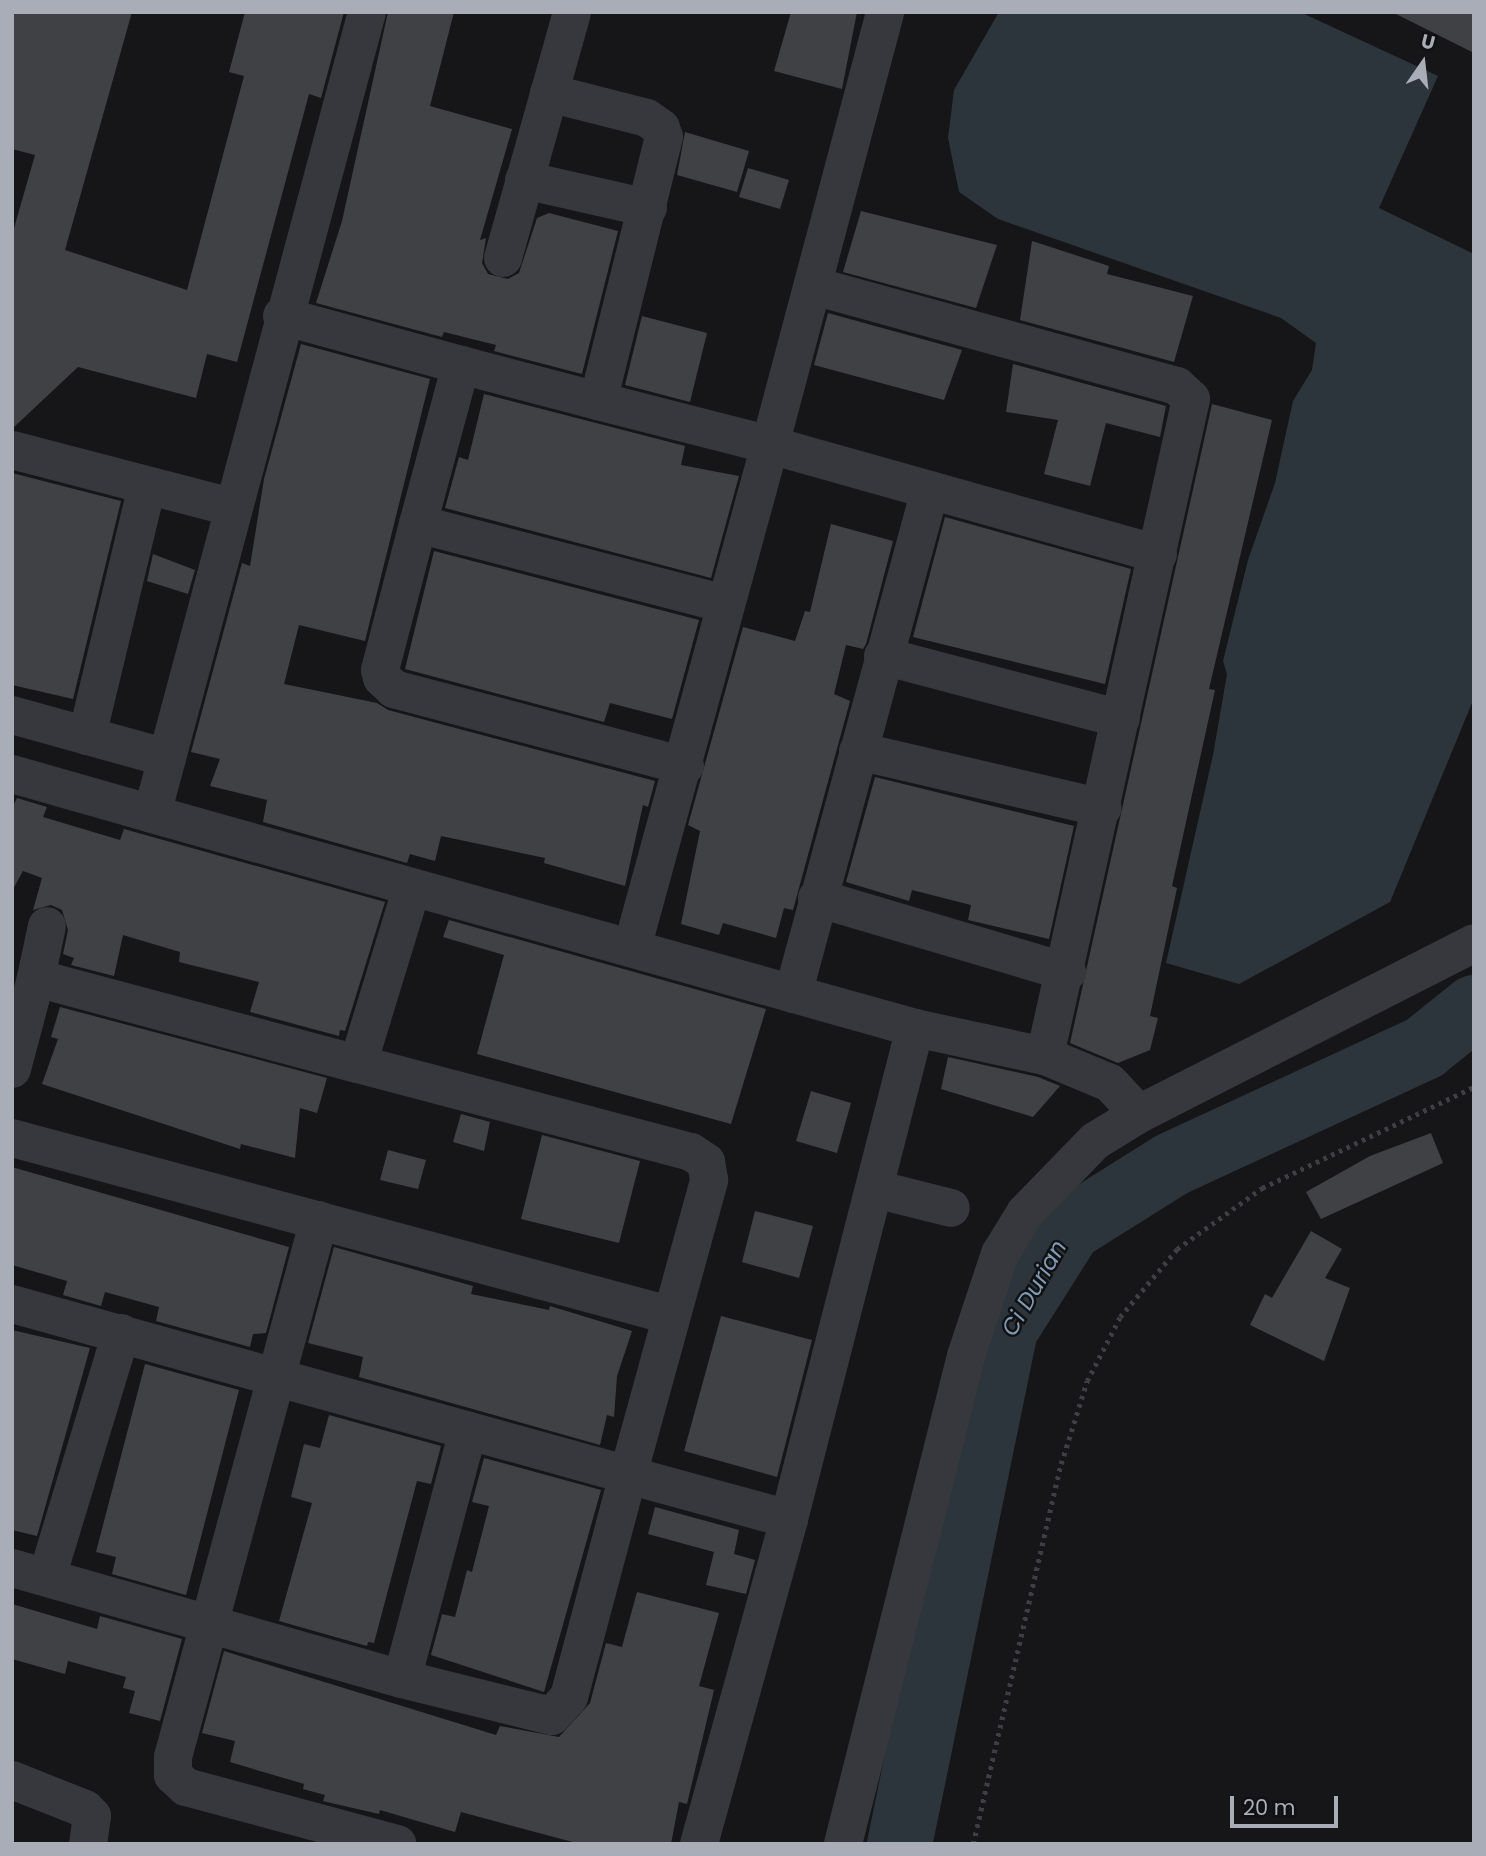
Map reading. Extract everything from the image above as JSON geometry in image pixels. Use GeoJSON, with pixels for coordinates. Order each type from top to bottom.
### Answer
{"type":"FeatureCollection","features":[{"type":"Feature","properties":{"kind":"street"},"geometry":{"type":"LineString","coordinates":[[152,814],[282,316],[367,12]]}},
{"type":"Feature","properties":{"kind":"street"},"geometry":{"type":"LineString","coordinates":[[503,258],[572,12]]}},
{"type":"Feature","properties":{"kind":"street"},"geometry":{"type":"LineString","coordinates":[[632,948],[685,766],[885,12]]}},
{"type":"Feature","properties":{"kind":"street"},"geometry":{"type":"LineString","coordinates":[[549,93],[648,118],[661,128],[663,145],[598,401]]}},
{"type":"Feature","properties":{"kind":"street"},"geometry":{"type":"LineString","coordinates":[[524,180],[648,208]]}},
{"type":"Feature","properties":{"kind":"street"},"geometry":{"type":"LineString","coordinates":[[813,286],[1186,390],[1192,410],[1121,719],[1067,972],[1045,1056]]}},
{"type":"Feature","properties":{"kind":"street"},"geometry":{"type":"LineString","coordinates":[[282,316],[770,445],[1158,554]]}},
{"type":"Feature","properties":{"kind":"street"},"geometry":{"type":"LineString","coordinates":[[461,365],[380,670],[386,684],[685,766]]}},
{"type":"Feature","properties":{"kind":"street"},"geometry":{"type":"LineString","coordinates":[[12,450],[231,507]]}},
{"type":"Feature","properties":{"kind":"street"},"geometry":{"type":"LineString","coordinates":[[87,736],[147,486]]}},
{"type":"Feature","properties":{"kind":"street"},"geometry":{"type":"LineString","coordinates":[[793,995],[817,898],[930,490]]}},
{"type":"Feature","properties":{"kind":"street"},"geometry":{"type":"LineString","coordinates":[[418,524],[726,604]]}},
{"type":"Feature","properties":{"kind":"street"},"geometry":{"type":"LineString","coordinates":[[883,656],[1121,719]]}},
{"type":"Feature","properties":{"kind":"street"},"geometry":{"type":"LineString","coordinates":[[12,715],[166,758]]}},
{"type":"Feature","properties":{"kind":"street"},"geometry":{"type":"LineString","coordinates":[[858,751],[1102,808]]}},
{"type":"Feature","properties":{"kind":"street"},"geometry":{"type":"LineString","coordinates":[[12,774],[793,995],[915,1028],[1045,1056],[1110,1083],[1139,1114]]}},
{"type":"Feature","properties":{"kind":"street"},"geometry":{"type":"LineString","coordinates":[[358,1064],[412,887]]}},
{"type":"Feature","properties":{"kind":"street"},"geometry":{"type":"LineString","coordinates":[[817,898],[1067,972]]}},
{"type":"Feature","properties":{"kind":"street"},"geometry":{"type":"LineString","coordinates":[[12,1069],[47,926]]}},
{"type":"Feature","properties":{"kind":"street"},"geometry":{"type":"LineString","coordinates":[[843,1844],[966,1356],[1000,1255],[1025,1213],[1095,1141],[1139,1114],[1474,943]]}},
{"type":"Feature","properties":{"kind":"street"},"geometry":{"type":"LineString","coordinates":[[36,978],[699,1156],[706,1162],[709,1180],[669,1315],[569,1697],[560,1711],[544,1717],[30,1572],[121,1333]]}},
{"type":"Feature","properties":{"kind":"street"},"geometry":{"type":"LineString","coordinates":[[699,1844],[789,1519],[876,1189],[915,1028]]}},
{"type":"Feature","properties":{"kind":"street"},"geometry":{"type":"LineString","coordinates":[[12,1138],[669,1315]]}},
{"type":"Feature","properties":{"kind":"street"},"geometry":{"type":"LineString","coordinates":[[876,1189],[951,1208]]}},
{"type":"Feature","properties":{"kind":"street"},"geometry":{"type":"LineString","coordinates":[[319,1220],[173,1757],[173,1775],[186,1787],[295,1831],[397,1844]]}},
{"type":"Feature","properties":{"kind":"street"},"geometry":{"type":"LineString","coordinates":[[12,1304],[789,1519]]}},
{"type":"Feature","properties":{"kind":"street"},"geometry":{"type":"LineString","coordinates":[[402,1679],[468,1431]]}},
{"type":"Feature","properties":{"kind":"street"},"geometry":{"type":"LineString","coordinates":[[12,1780],[86,1809],[92,1816],[88,1844]]}},
{"type":"Feature","properties":{"kind":"path"},"geometry":{"type":"LineString","coordinates":[[973,1844],[1061,1464],[1087,1381],[1120,1317],[1177,1249],[1262,1188],[1474,1087]]}},
{"type":"Feature","properties":{"kind":"shaded area"},"geometry":{"type":"Polygon","coordinates":[[[999,12],[1300,12],[1438,76],[1379,208],[1474,254],[1474,698],[1390,902],[1239,984],[1166,963],[1213,755],[1227,674],[1223,661],[1248,560],[1275,483],[1293,401],[1312,370],[1316,343],[1281,318],[998,219],[959,192],[948,138],[954,90],[999,12]]]}},
{"type":"Feature","properties":{"kind":"building"},"geometry":{"type":"Polygon","coordinates":[[[12,12],[132,12],[65,250],[187,290],[244,76],[229,72],[245,12],[344,12],[321,98],[309,94],[237,362],[207,354],[196,398],[78,367],[12,429],[12,235],[35,155],[12,149],[12,12]]]}},
{"type":"Feature","properties":{"kind":"building"},"geometry":{"type":"Polygon","coordinates":[[[388,12],[454,12],[430,106],[512,129],[480,240],[486,238],[482,263],[488,274],[508,279],[519,273],[537,218],[549,213],[618,231],[582,374],[494,351],[496,345],[444,332],[442,337],[316,303],[342,221],[388,12]]]}},
{"type":"Feature","properties":{"kind":"building"},"geometry":{"type":"Polygon","coordinates":[[[791,12],[857,12],[842,89],[774,71],[791,12]]]}},
{"type":"Feature","properties":{"kind":"building"},"geometry":{"type":"Polygon","coordinates":[[[1392,12],[1474,12],[1474,53],[1392,12]]]}},
{"type":"Feature","properties":{"kind":"building"},"geometry":{"type":"Polygon","coordinates":[[[685,132],[749,151],[737,192],[677,175],[685,132]]]}},
{"type":"Feature","properties":{"kind":"building"},"geometry":{"type":"Polygon","coordinates":[[[748,168],[789,180],[780,209],[739,197],[748,168]]]}},
{"type":"Feature","properties":{"kind":"building"},"geometry":{"type":"Polygon","coordinates":[[[861,211],[997,245],[976,308],[843,272],[861,211]]]}},
{"type":"Feature","properties":{"kind":"building"},"geometry":{"type":"Polygon","coordinates":[[[1032,241],[1109,266],[1107,274],[1193,296],[1174,362],[1020,320],[1032,241]]]}},
{"type":"Feature","properties":{"kind":"building"},"geometry":{"type":"Polygon","coordinates":[[[828,313],[962,350],[944,400],[814,365],[828,313]]]}},
{"type":"Feature","properties":{"kind":"building"},"geometry":{"type":"Polygon","coordinates":[[[642,316],[707,333],[690,402],[625,385],[642,316]]]}},
{"type":"Feature","properties":{"kind":"building"},"geometry":{"type":"Polygon","coordinates":[[[301,344],[430,379],[365,641],[299,625],[284,684],[377,703],[388,710],[655,781],[648,807],[643,805],[625,886],[544,863],[545,858],[441,836],[435,861],[410,854],[407,863],[263,822],[267,800],[210,786],[220,759],[191,752],[242,563],[250,566],[264,479],[301,344]]]}},
{"type":"Feature","properties":{"kind":"building"},"geometry":{"type":"Polygon","coordinates":[[[1013,364],[1166,406],[1160,437],[1106,423],[1090,486],[1044,474],[1058,420],[1006,412],[1013,364]]]}},
{"type":"Feature","properties":{"kind":"building"},"geometry":{"type":"Polygon","coordinates":[[[484,394],[685,446],[681,465],[739,476],[711,578],[445,508],[459,457],[468,460],[484,394]]]}},
{"type":"Feature","properties":{"kind":"building"},"geometry":{"type":"Polygon","coordinates":[[[1212,404],[1272,420],[1209,689],[1215,690],[1172,886],[1177,888],[1150,1016],[1158,1018],[1150,1050],[1118,1063],[1070,1043],[1212,404]]]}},
{"type":"Feature","properties":{"kind":"building"},"geometry":{"type":"Polygon","coordinates":[[[12,473],[121,501],[73,699],[12,685],[12,473]]]}},
{"type":"Feature","properties":{"kind":"building"},"geometry":{"type":"Polygon","coordinates":[[[945,517],[1131,569],[1105,684],[913,637],[945,517]]]}},
{"type":"Feature","properties":{"kind":"building"},"geometry":{"type":"Polygon","coordinates":[[[831,524],[893,541],[866,644],[863,649],[846,645],[834,694],[850,701],[793,910],[784,908],[776,938],[723,923],[719,935],[681,924],[700,831],[688,825],[743,627],[795,641],[805,611],[810,612],[831,524]]]}},
{"type":"Feature","properties":{"kind":"building"},"geometry":{"type":"Polygon","coordinates":[[[434,551],[699,620],[672,719],[610,703],[604,722],[405,669],[434,551]]]}},
{"type":"Feature","properties":{"kind":"building"},"geometry":{"type":"Polygon","coordinates":[[[153,554],[195,570],[188,594],[147,581],[153,554]]]}},
{"type":"Feature","properties":{"kind":"building"},"geometry":{"type":"Polygon","coordinates":[[[875,777],[1074,826],[1049,939],[968,920],[971,905],[912,890],[909,901],[846,882],[875,777]]]}},
{"type":"Feature","properties":{"kind":"building"},"geometry":{"type":"Polygon","coordinates":[[[17,798],[47,807],[43,817],[120,840],[124,829],[385,902],[345,1031],[340,1030],[339,1036],[250,1012],[259,982],[179,962],[180,952],[123,935],[114,976],[71,965],[74,958],[63,954],[68,930],[62,910],[51,905],[33,910],[42,878],[23,871],[12,891],[12,808],[17,798]]]}},
{"type":"Feature","properties":{"kind":"building"},"geometry":{"type":"Polygon","coordinates":[[[449,920],[766,1009],[731,1124],[477,1054],[504,955],[443,937],[449,920]]]}},
{"type":"Feature","properties":{"kind":"building"},"geometry":{"type":"Polygon","coordinates":[[[60,1007],[327,1078],[317,1113],[300,1108],[295,1158],[241,1144],[240,1149],[42,1084],[58,1039],[51,1037],[60,1007]]]}},
{"type":"Feature","properties":{"kind":"building"},"geometry":{"type":"Polygon","coordinates":[[[948,1057],[1038,1077],[1060,1086],[1033,1117],[941,1089],[948,1057]]]}},
{"type":"Feature","properties":{"kind":"building"},"geometry":{"type":"Polygon","coordinates":[[[811,1091],[851,1103],[837,1153],[796,1141],[811,1091]]]}},
{"type":"Feature","properties":{"kind":"building"},"geometry":{"type":"Polygon","coordinates":[[[461,1114],[490,1122],[484,1151],[453,1142],[461,1114]]]}},
{"type":"Feature","properties":{"kind":"building"},"geometry":{"type":"Polygon","coordinates":[[[1431,1133],[1443,1163],[1321,1219],[1306,1192],[1370,1156],[1431,1133]]]}},
{"type":"Feature","properties":{"kind":"building"},"geometry":{"type":"Polygon","coordinates":[[[542,1135],[640,1161],[619,1243],[521,1219],[542,1135]]]}},
{"type":"Feature","properties":{"kind":"building"},"geometry":{"type":"Polygon","coordinates":[[[388,1150],[426,1160],[418,1189],[380,1180],[388,1150]]]}},
{"type":"Feature","properties":{"kind":"building"},"geometry":{"type":"Polygon","coordinates":[[[12,1167],[289,1247],[266,1333],[253,1334],[250,1347],[156,1321],[159,1307],[105,1292],[101,1306],[63,1295],[67,1281],[12,1265],[12,1167]]]}},
{"type":"Feature","properties":{"kind":"building"},"geometry":{"type":"Polygon","coordinates":[[[755,1211],[813,1226],[799,1278],[742,1262],[755,1211]]]}},
{"type":"Feature","properties":{"kind":"building"},"geometry":{"type":"Polygon","coordinates":[[[1311,1231],[1342,1249],[1325,1278],[1350,1288],[1324,1361],[1250,1325],[1265,1294],[1272,1298],[1311,1231]]]}},
{"type":"Feature","properties":{"kind":"building"},"geometry":{"type":"Polygon","coordinates":[[[334,1247],[473,1286],[471,1294],[549,1310],[550,1306],[632,1331],[617,1376],[614,1417],[607,1415],[600,1445],[359,1377],[363,1357],[308,1343],[334,1247]]]}},
{"type":"Feature","properties":{"kind":"building"},"geometry":{"type":"Polygon","coordinates":[[[721,1316],[812,1340],[777,1477],[684,1451],[721,1316]]]}},
{"type":"Feature","properties":{"kind":"building"},"geometry":{"type":"Polygon","coordinates":[[[12,1330],[90,1348],[37,1536],[12,1530],[12,1330]]]}},
{"type":"Feature","properties":{"kind":"building"},"geometry":{"type":"Polygon","coordinates":[[[145,1364],[239,1390],[186,1595],[112,1574],[116,1557],[96,1552],[145,1364]]]}},
{"type":"Feature","properties":{"kind":"building"},"geometry":{"type":"Polygon","coordinates":[[[329,1415],[441,1446],[431,1484],[417,1481],[374,1643],[368,1642],[367,1646],[279,1621],[312,1503],[291,1497],[304,1444],[320,1448],[329,1415]]]}},
{"type":"Feature","properties":{"kind":"building"},"geometry":{"type":"Polygon","coordinates":[[[484,1458],[601,1490],[544,1692],[431,1655],[442,1614],[455,1617],[467,1570],[472,1572],[489,1506],[472,1502],[484,1458]]]}},
{"type":"Feature","properties":{"kind":"building"},"geometry":{"type":"Polygon","coordinates":[[[655,1507],[739,1530],[734,1554],[755,1560],[746,1594],[706,1585],[714,1552],[648,1534],[655,1507]]]}},
{"type":"Feature","properties":{"kind":"building"},"geometry":{"type":"Polygon","coordinates":[[[637,1592],[719,1613],[699,1686],[714,1690],[687,1804],[679,1802],[671,1844],[580,1844],[461,1812],[455,1832],[380,1810],[379,1814],[331,1803],[323,1801],[325,1795],[303,1789],[304,1784],[230,1762],[235,1741],[202,1733],[224,1651],[496,1735],[500,1726],[559,1737],[590,1703],[606,1643],[622,1647],[637,1592]]]}},
{"type":"Feature","properties":{"kind":"building"},"geometry":{"type":"Polygon","coordinates":[[[12,1604],[97,1629],[100,1616],[182,1639],[160,1721],[129,1713],[135,1691],[123,1688],[126,1677],[68,1661],[65,1674],[12,1659],[12,1604]]]}},
{"type":"Feature","properties":{"kind":"waterway","name":"Ci Durian"},"geometry":{"type":"LineString","coordinates":[[899,1844],[1005,1329],[1069,1228],[1171,1164],[1424,1047],[1474,1007]]}}]}
